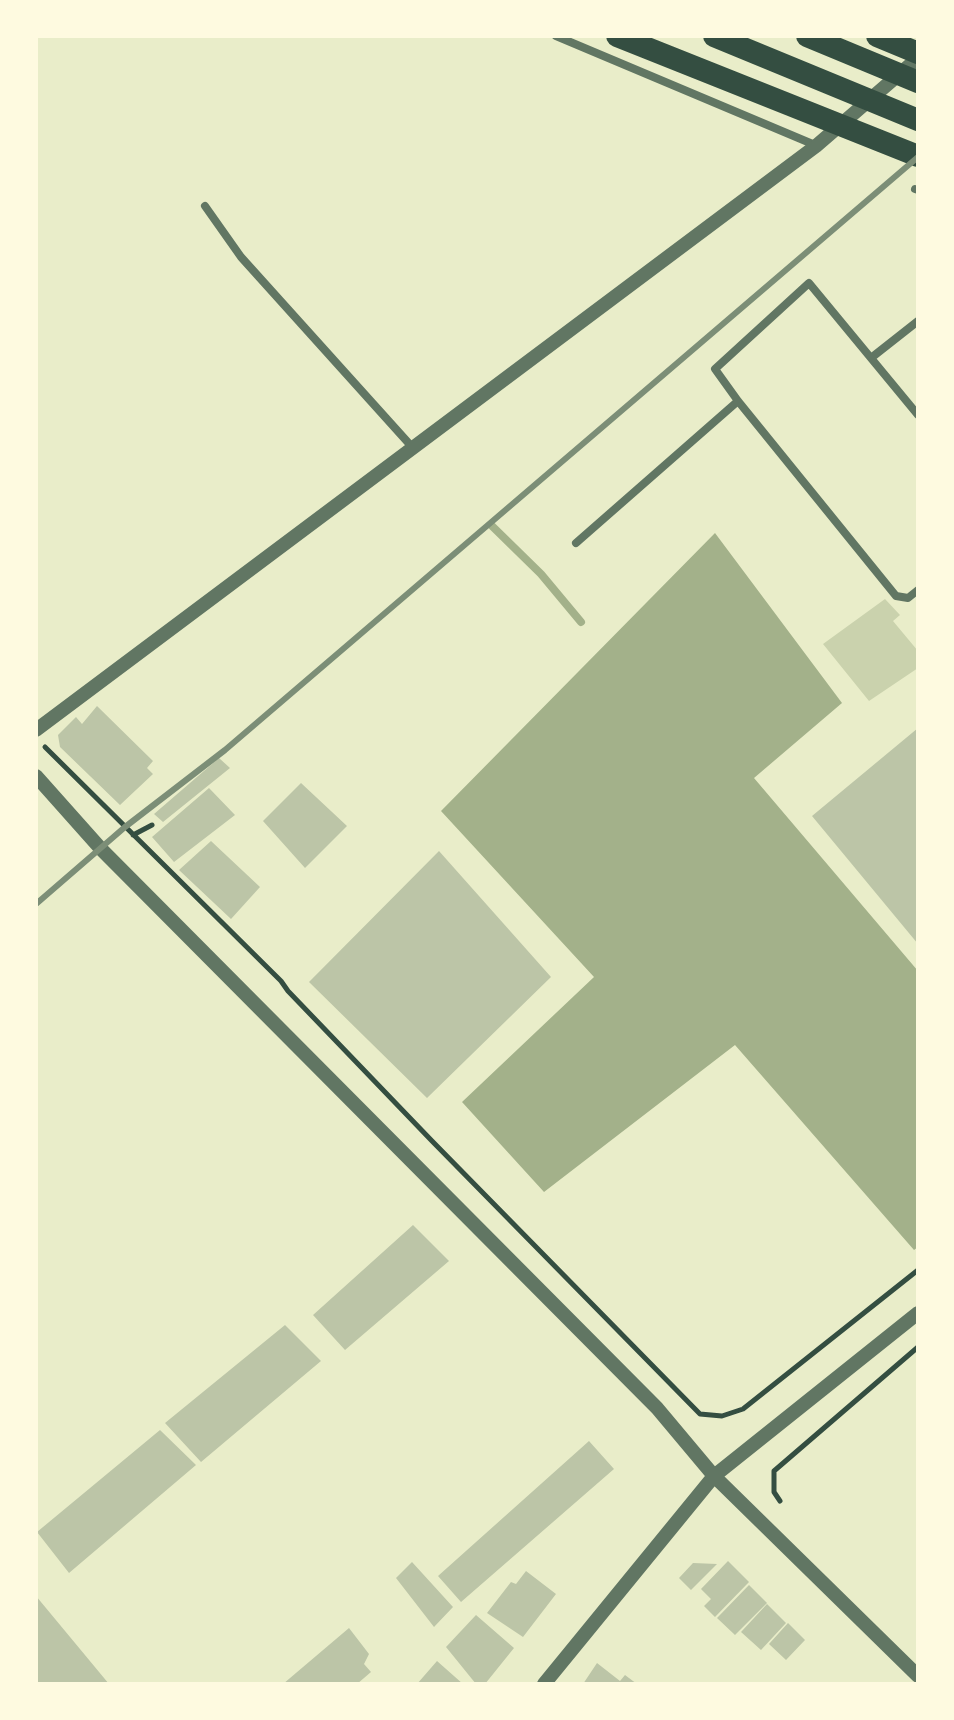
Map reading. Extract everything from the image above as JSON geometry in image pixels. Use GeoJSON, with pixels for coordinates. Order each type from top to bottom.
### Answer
{"type":"FeatureCollection","features":[{"type":"Feature","properties":{"kind":"highway"},"geometry":{"type":"LineString","coordinates":[[617,36],[918,156]]}},
{"type":"Feature","properties":{"kind":"highway"},"geometry":{"type":"LineString","coordinates":[[714,36],[918,120]]}},
{"type":"Feature","properties":{"kind":"highway"},"geometry":{"type":"LineString","coordinates":[[807,36],[918,82]]}},
{"type":"Feature","properties":{"kind":"highway"},"geometry":{"type":"LineString","coordinates":[[877,36],[918,56]]}},
{"type":"Feature","properties":{"kind":"street"},"geometry":{"type":"LineString","coordinates":[[556,36],[816,146]]}},
{"type":"Feature","properties":{"kind":"street"},"geometry":{"type":"LineString","coordinates":[[36,730],[816,146],[918,56]]}},
{"type":"Feature","properties":{"kind":"street"},"geometry":{"type":"LineString","coordinates":[[205,206],[241,257],[413,448]]}},
{"type":"Feature","properties":{"kind":"street"},"geometry":{"type":"LineString","coordinates":[[918,415],[809,283],[715,369],[896,596],[908,598],[918,590]]}},
{"type":"Feature","properties":{"kind":"street"},"geometry":{"type":"LineString","coordinates":[[871,358],[918,321]]}},
{"type":"Feature","properties":{"kind":"street"},"geometry":{"type":"LineString","coordinates":[[576,543],[738,401]]}},
{"type":"Feature","properties":{"kind":"street"},"geometry":{"type":"LineString","coordinates":[[36,776],[101,849],[657,1408],[714,1476],[918,1676]]}},
{"type":"Feature","properties":{"kind":"street"},"geometry":{"type":"LineString","coordinates":[[544,1684],[714,1476],[918,1313]]}},
{"type":"Feature","properties":{"kind":"path"},"geometry":{"type":"LineString","coordinates":[[44,745],[281,981],[432,1141],[700,1414],[722,1416],[743,1409],[918,1270]]}},
{"type":"Feature","properties":{"kind":"path"},"geometry":{"type":"LineString","coordinates":[[133,835],[152,825]]}},
{"type":"Feature","properties":{"kind":"path"},"geometry":{"type":"LineString","coordinates":[[780,1501],[774,1492],[774,1471],[918,1347]]}},
{"type":"Feature","properties":{"kind":"shaded area"},"geometry":{"type":"Polygon","coordinates":[[[715,533],[842,703],[754,778],[918,971],[918,1247],[914,1250],[735,1045],[544,1192],[462,1102],[594,977],[441,811],[715,533]]]}},
{"type":"Feature","properties":{"kind":"shaded area"},"geometry":{"type":"Polygon","coordinates":[[[885,599],[900,615],[893,621],[918,651],[918,668],[869,701],[823,644],[885,599]]]}},
{"type":"Feature","properties":{"kind":"building"},"geometry":{"type":"Polygon","coordinates":[[[97,706],[153,761],[147,768],[153,774],[120,805],[60,747],[58,735],[76,717],[82,724],[97,706]]]}},
{"type":"Feature","properties":{"kind":"building"},"geometry":{"type":"Polygon","coordinates":[[[918,728],[918,944],[812,816],[918,728]]]}},
{"type":"Feature","properties":{"kind":"building"},"geometry":{"type":"Polygon","coordinates":[[[219,758],[230,768],[163,822],[154,814],[219,758]]]}},
{"type":"Feature","properties":{"kind":"building"},"geometry":{"type":"Polygon","coordinates":[[[301,783],[347,826],[305,868],[263,821],[301,783]]]}},
{"type":"Feature","properties":{"kind":"building"},"geometry":{"type":"Polygon","coordinates":[[[209,788],[235,815],[174,862],[152,837],[209,788]]]}},
{"type":"Feature","properties":{"kind":"building"},"geometry":{"type":"Polygon","coordinates":[[[211,841],[260,887],[231,919],[179,870],[211,841]]]}},
{"type":"Feature","properties":{"kind":"building"},"geometry":{"type":"Polygon","coordinates":[[[439,851],[551,977],[427,1098],[309,982],[439,851]]]}},
{"type":"Feature","properties":{"kind":"building"},"geometry":{"type":"Polygon","coordinates":[[[413,1225],[449,1261],[345,1350],[313,1315],[413,1225]]]}},
{"type":"Feature","properties":{"kind":"building"},"geometry":{"type":"Polygon","coordinates":[[[285,1325],[321,1361],[201,1462],[165,1423],[285,1325]]]}},
{"type":"Feature","properties":{"kind":"building"},"geometry":{"type":"Polygon","coordinates":[[[160,1430],[196,1465],[69,1573],[37,1532],[160,1430]]]}},
{"type":"Feature","properties":{"kind":"building"},"geometry":{"type":"Polygon","coordinates":[[[589,1441],[614,1469],[461,1602],[438,1576],[589,1441]]]}},
{"type":"Feature","properties":{"kind":"building"},"geometry":{"type":"Polygon","coordinates":[[[728,1561],[749,1582],[715,1617],[704,1606],[711,1599],[701,1589],[728,1561]]]}},
{"type":"Feature","properties":{"kind":"building"},"geometry":{"type":"Polygon","coordinates":[[[412,1562],[453,1607],[434,1627],[396,1578],[412,1562]]]}},
{"type":"Feature","properties":{"kind":"building"},"geometry":{"type":"Polygon","coordinates":[[[693,1563],[717,1564],[691,1590],[679,1578],[693,1563]]]}},
{"type":"Feature","properties":{"kind":"building"},"geometry":{"type":"Polygon","coordinates":[[[526,1571],[556,1594],[523,1637],[487,1613],[511,1582],[516,1584],[526,1571]]]}},
{"type":"Feature","properties":{"kind":"building"},"geometry":{"type":"Polygon","coordinates":[[[749,1585],[767,1603],[735,1635],[717,1618],[749,1585]]]}},
{"type":"Feature","properties":{"kind":"building"},"geometry":{"type":"Polygon","coordinates":[[[36,1596],[109,1684],[36,1684],[36,1596]]]}},
{"type":"Feature","properties":{"kind":"building"},"geometry":{"type":"Polygon","coordinates":[[[767,1604],[786,1623],[761,1650],[741,1632],[767,1604]]]}},
{"type":"Feature","properties":{"kind":"building"},"geometry":{"type":"Polygon","coordinates":[[[476,1615],[514,1648],[485,1684],[476,1684],[446,1647],[476,1615]]]}},
{"type":"Feature","properties":{"kind":"building"},"geometry":{"type":"Polygon","coordinates":[[[788,1623],[805,1640],[786,1660],[769,1644],[788,1623]]]}},
{"type":"Feature","properties":{"kind":"building"},"geometry":{"type":"Polygon","coordinates":[[[349,1628],[369,1654],[364,1664],[371,1672],[357,1684],[283,1684],[349,1628]]]}},
{"type":"Feature","properties":{"kind":"building"},"geometry":{"type":"Polygon","coordinates":[[[437,1661],[463,1684],[417,1684],[437,1661]]]}},
{"type":"Feature","properties":{"kind":"building"},"geometry":{"type":"Polygon","coordinates":[[[597,1663],[620,1681],[625,1675],[637,1684],[583,1684],[597,1663]]]}},
{"type":"Feature","properties":{"kind":"waterway"},"geometry":{"type":"LineString","coordinates":[[491,525],[541,574],[581,622]]}},
{"type":"Feature","properties":{"kind":"railway"},"geometry":{"type":"LineString","coordinates":[[36,904],[125,827],[225,750],[918,157]]}}]}
